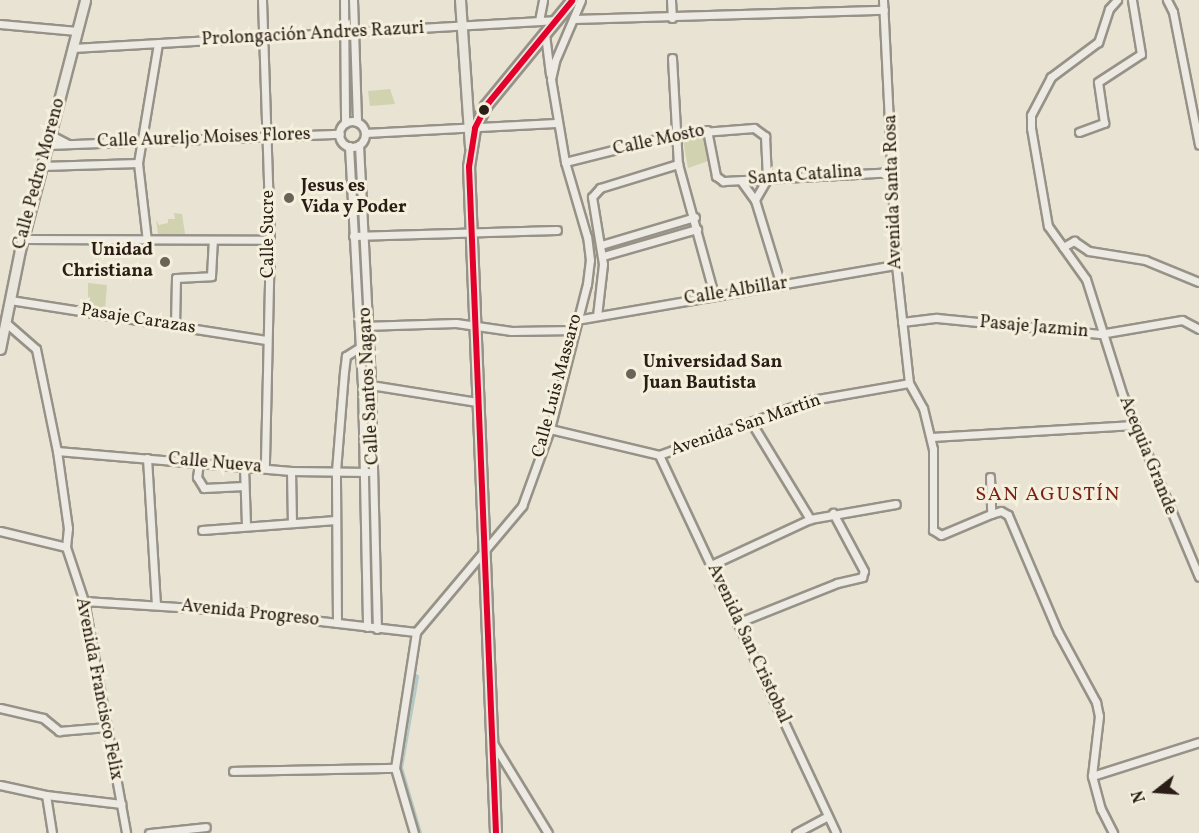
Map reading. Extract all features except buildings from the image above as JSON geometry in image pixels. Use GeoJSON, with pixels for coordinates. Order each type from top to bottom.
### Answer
{"type":"FeatureCollection","features":[{"type":"Feature","properties":{"kind":"highway"},"geometry":{"type":"LineString","coordinates":[[496,833],[470,235],[471,128],[545,31],[573,0]]}},
{"type":"Feature","properties":{"kind":"main road","name":"Calle Pedro Moreno"},"geometry":{"type":"LineString","coordinates":[[0,349],[23,239],[85,0]]}},
{"type":"Feature","properties":{"kind":"main road"},"geometry":{"type":"LineString","coordinates":[[460,0],[471,128]]}},
{"type":"Feature","properties":{"kind":"street","name":"Calle Sucre"},"geometry":{"type":"LineString","coordinates":[[262,0],[270,240],[266,340],[265,468]]}},
{"type":"Feature","properties":{"kind":"street"},"geometry":{"type":"LineString","coordinates":[[344,0],[345,123],[340,134],[349,146],[359,145],[365,133]]}},
{"type":"Feature","properties":{"kind":"street"},"geometry":{"type":"LineString","coordinates":[[353,0],[357,122],[365,133]]}},
{"type":"Feature","properties":{"kind":"street"},"geometry":{"type":"LineString","coordinates":[[539,21],[543,0]]}},
{"type":"Feature","properties":{"kind":"street","name":"Calle Luis Massaro"},"geometry":{"type":"LineString","coordinates":[[551,79],[555,61],[581,0]]}},
{"type":"Feature","properties":{"kind":"street"},"geometry":{"type":"LineString","coordinates":[[671,0],[672,18]]}},
{"type":"Feature","properties":{"kind":"street","name":"Avenida Santa Rosa"},"geometry":{"type":"LineString","coordinates":[[883,0],[896,265],[909,383]]}},
{"type":"Feature","properties":{"kind":"street","name":"Acequia Grande"},"geometry":{"type":"LineString","coordinates":[[1117,0],[1109,9],[1098,42],[1055,73],[1031,115],[1047,220],[1086,279],[1100,334],[1135,425],[1199,577]]}},
{"type":"Feature","properties":{"kind":"street"},"geometry":{"type":"LineString","coordinates":[[1079,132],[1104,123],[1098,82],[1141,54],[1132,0]]}},
{"type":"Feature","properties":{"kind":"street"},"geometry":{"type":"LineString","coordinates":[[1167,0],[1173,12],[1195,110],[1199,144]]}},
{"type":"Feature","properties":{"kind":"street"},"geometry":{"type":"LineString","coordinates":[[574,19],[672,18],[884,10]]}},
{"type":"Feature","properties":{"kind":"street","name":"Prolongación Andres Razuri"},"geometry":{"type":"LineString","coordinates":[[72,48],[554,20]]}},
{"type":"Feature","properties":{"kind":"street"},"geometry":{"type":"LineString","coordinates":[[0,24],[77,31]]}},
{"type":"Feature","properties":{"kind":"street","name":"Calle Luis Massaro"},"geometry":{"type":"LineString","coordinates":[[416,632],[522,506],[550,429],[575,330],[590,260],[565,162],[545,31]]}},
{"type":"Feature","properties":{"kind":"street"},"geometry":{"type":"LineString","coordinates":[[147,241],[138,163],[158,44]]}},
{"type":"Feature","properties":{"kind":"street"},"geometry":{"type":"LineString","coordinates":[[672,58],[678,164],[695,217],[714,296]]}},
{"type":"Feature","properties":{"kind":"street"},"geometry":{"type":"LineString","coordinates":[[345,123],[357,122]]}},
{"type":"Feature","properties":{"kind":"street"},"geometry":{"type":"LineString","coordinates":[[365,133],[558,123]]}},
{"type":"Feature","properties":{"kind":"street","name":"Calle Mosto"},"geometry":{"type":"LineString","coordinates":[[565,162],[677,134],[754,128],[765,136],[767,179]]}},
{"type":"Feature","properties":{"kind":"street","name":"Santa Catalina"},"geometry":{"type":"LineString","coordinates":[[707,130],[719,179],[741,181],[892,172]]}},
{"type":"Feature","properties":{"kind":"street","name":"Calle Aureljo Moises Flores"},"geometry":{"type":"LineString","coordinates":[[48,145],[340,134]]}},
{"type":"Feature","properties":{"kind":"street"},"geometry":{"type":"LineString","coordinates":[[51,135],[68,144]]}},
{"type":"Feature","properties":{"kind":"street","name":"Calle Santos Nagaro"},"geometry":{"type":"LineString","coordinates":[[359,145],[371,385],[377,628]]}},
{"type":"Feature","properties":{"kind":"street","name":"Calle Santos Nagaro"},"geometry":{"type":"LineString","coordinates":[[349,146],[365,472],[367,627]]}},
{"type":"Feature","properties":{"kind":"street"},"geometry":{"type":"LineString","coordinates":[[42,166],[138,163]]}},
{"type":"Feature","properties":{"kind":"street"},"geometry":{"type":"LineString","coordinates":[[597,316],[603,256],[590,204],[600,188],[678,164]]}},
{"type":"Feature","properties":{"kind":"street"},"geometry":{"type":"LineString","coordinates":[[755,200],[767,179]]}},
{"type":"Feature","properties":{"kind":"street"},"geometry":{"type":"LineString","coordinates":[[741,181],[755,200],[781,285]]}},
{"type":"Feature","properties":{"kind":"street"},"geometry":{"type":"LineString","coordinates":[[601,245],[695,217]]}},
{"type":"Feature","properties":{"kind":"street"},"geometry":{"type":"LineString","coordinates":[[603,256],[697,229]]}},
{"type":"Feature","properties":{"kind":"street"},"geometry":{"type":"LineString","coordinates":[[353,236],[470,235],[557,230]]}},
{"type":"Feature","properties":{"kind":"street"},"geometry":{"type":"LineString","coordinates":[[23,239],[213,242],[270,240]]}},
{"type":"Feature","properties":{"kind":"street"},"geometry":{"type":"LineString","coordinates":[[1063,247],[1074,241],[1089,251],[1145,260],[1199,282]]}},
{"type":"Feature","properties":{"kind":"street"},"geometry":{"type":"LineString","coordinates":[[175,326],[177,278],[211,276],[213,242]]}},
{"type":"Feature","properties":{"kind":"street","name":"Calle Albillar"},"geometry":{"type":"LineString","coordinates":[[576,320],[896,265]]}},
{"type":"Feature","properties":{"kind":"street","name":"Pasaje Carazas"},"geometry":{"type":"LineString","coordinates":[[9,300],[266,340]]}},
{"type":"Feature","properties":{"kind":"street","name":"Pasaje Jazmin"},"geometry":{"type":"LineString","coordinates":[[902,322],[937,318],[1100,334],[1182,320],[1199,329]]}},
{"type":"Feature","properties":{"kind":"street","name":"Avenida Francisco Felix"},"geometry":{"type":"LineString","coordinates":[[5,322],[36,350],[57,451],[68,528],[66,547],[84,601],[126,833]]}},
{"type":"Feature","properties":{"kind":"street"},"geometry":{"type":"LineString","coordinates":[[357,327],[456,323],[474,328],[575,330]]}},
{"type":"Feature","properties":{"kind":"street"},"geometry":{"type":"LineString","coordinates":[[337,624],[336,471],[346,356],[359,348]]}},
{"type":"Feature","properties":{"kind":"street"},"geometry":{"type":"LineString","coordinates":[[909,383],[923,408],[931,437],[933,530],[941,535],[991,514],[1004,512],[1019,536],[1058,632],[1096,702],[1099,716],[1092,776],[1101,809],[1113,833]]}},
{"type":"Feature","properties":{"kind":"street","name":"Avenida San Martin"},"geometry":{"type":"LineString","coordinates":[[550,429],[659,455],[812,400],[909,383]]}},
{"type":"Feature","properties":{"kind":"street"},"geometry":{"type":"LineString","coordinates":[[371,385],[477,402]]}},
{"type":"Feature","properties":{"kind":"street"},"geometry":{"type":"LineString","coordinates":[[751,422],[810,519]]}},
{"type":"Feature","properties":{"kind":"street"},"geometry":{"type":"LineString","coordinates":[[931,437],[1135,425]]}},
{"type":"Feature","properties":{"kind":"street","name":"Calle Nueva"},"geometry":{"type":"LineString","coordinates":[[57,451],[291,471],[374,471]]}},
{"type":"Feature","properties":{"kind":"street","name":"Avenida San Cristobal"},"geometry":{"type":"LineString","coordinates":[[659,455],[836,833]]}},
{"type":"Feature","properties":{"kind":"street"},"geometry":{"type":"LineString","coordinates":[[147,458],[156,605]]}},
{"type":"Feature","properties":{"kind":"street"},"geometry":{"type":"LineString","coordinates":[[199,462],[197,477],[204,488],[244,486]]}},
{"type":"Feature","properties":{"kind":"street"},"geometry":{"type":"LineString","coordinates":[[244,466],[246,525]]}},
{"type":"Feature","properties":{"kind":"street"},"geometry":{"type":"LineString","coordinates":[[291,471],[292,523]]}},
{"type":"Feature","properties":{"kind":"street"},"geometry":{"type":"LineString","coordinates":[[990,477],[991,514]]}},
{"type":"Feature","properties":{"kind":"street"},"geometry":{"type":"LineString","coordinates":[[711,565],[810,519],[833,513],[896,504]]}},
{"type":"Feature","properties":{"kind":"street"},"geometry":{"type":"LineString","coordinates":[[737,623],[837,583],[862,577],[864,571],[833,513]]}},
{"type":"Feature","properties":{"kind":"street"},"geometry":{"type":"LineString","coordinates":[[202,530],[336,520]]}},
{"type":"Feature","properties":{"kind":"street"},"geometry":{"type":"LineString","coordinates":[[0,531],[66,547]]}},
{"type":"Feature","properties":{"kind":"street","name":"Avenida Progreso"},"geometry":{"type":"LineString","coordinates":[[84,601],[156,605],[416,632]]}},
{"type":"Feature","properties":{"kind":"street"},"geometry":{"type":"LineString","coordinates":[[414,833],[395,768],[416,632]]}},
{"type":"Feature","properties":{"kind":"street"},"geometry":{"type":"LineString","coordinates":[[0,708],[43,718],[59,731],[107,727]]}},
{"type":"Feature","properties":{"kind":"street"},"geometry":{"type":"LineString","coordinates":[[492,741],[548,833]]}},
{"type":"Feature","properties":{"kind":"street"},"geometry":{"type":"LineString","coordinates":[[1092,776],[1198,744]]}},
{"type":"Feature","properties":{"kind":"street"},"geometry":{"type":"LineString","coordinates":[[233,771],[395,768]]}},
{"type":"Feature","properties":{"kind":"street"},"geometry":{"type":"LineString","coordinates":[[0,785],[46,795],[121,804]]}},
{"type":"Feature","properties":{"kind":"street"},"geometry":{"type":"LineString","coordinates":[[46,795],[52,833]]}},
{"type":"Feature","properties":{"kind":"street"},"geometry":{"type":"LineString","coordinates":[[796,833],[828,816]]}},
{"type":"Feature","properties":{"kind":"street"},"geometry":{"type":"LineString","coordinates":[[149,833],[206,827]]}},
{"type":"Feature","properties":{"kind":"green space"},"geometry":{"type":"Polygon","coordinates":[[[390,89],[395,104],[370,106],[368,91],[390,89]]]}},
{"type":"Feature","properties":{"kind":"green space"},"geometry":{"type":"Polygon","coordinates":[[[704,132],[711,160],[688,168],[682,135],[704,132]]]}},
{"type":"Feature","properties":{"kind":"green space"},"geometry":{"type":"Polygon","coordinates":[[[174,213],[182,214],[185,234],[158,234],[156,220],[159,225],[168,223],[168,219],[175,219],[174,213]]]}},
{"type":"Feature","properties":{"kind":"green space"},"geometry":{"type":"Polygon","coordinates":[[[88,283],[107,285],[105,309],[88,306],[88,283]]]}},
{"type":"Feature","properties":{"kind":"waterway"},"geometry":{"type":"LineString","coordinates":[[416,677],[400,768],[419,833]]}},
{"type":"Feature","properties":{"kind":"transit line"},"geometry":{"type":"LineString","coordinates":[[496,833],[469,167],[475,128],[486,106],[572,1]]}},
{"type":"Feature","properties":{"kind":"place","name":"Jesus es Vida y Poder"},"geometry":{"type":"Point","coordinates":[289,198]}},
{"type":"Feature","properties":{"kind":"place","name":"Unidad Christiana"},"geometry":{"type":"Point","coordinates":[165,262]}},
{"type":"Feature","properties":{"kind":"place","name":"Universidad San Juan Bautista"},"geometry":{"type":"Point","coordinates":[631,374]}},
{"type":"Feature","properties":{"kind":"district","name":"SAN AGUSTÍN"},"geometry":{"type":"Point","coordinates":[1048,495]}}]}
